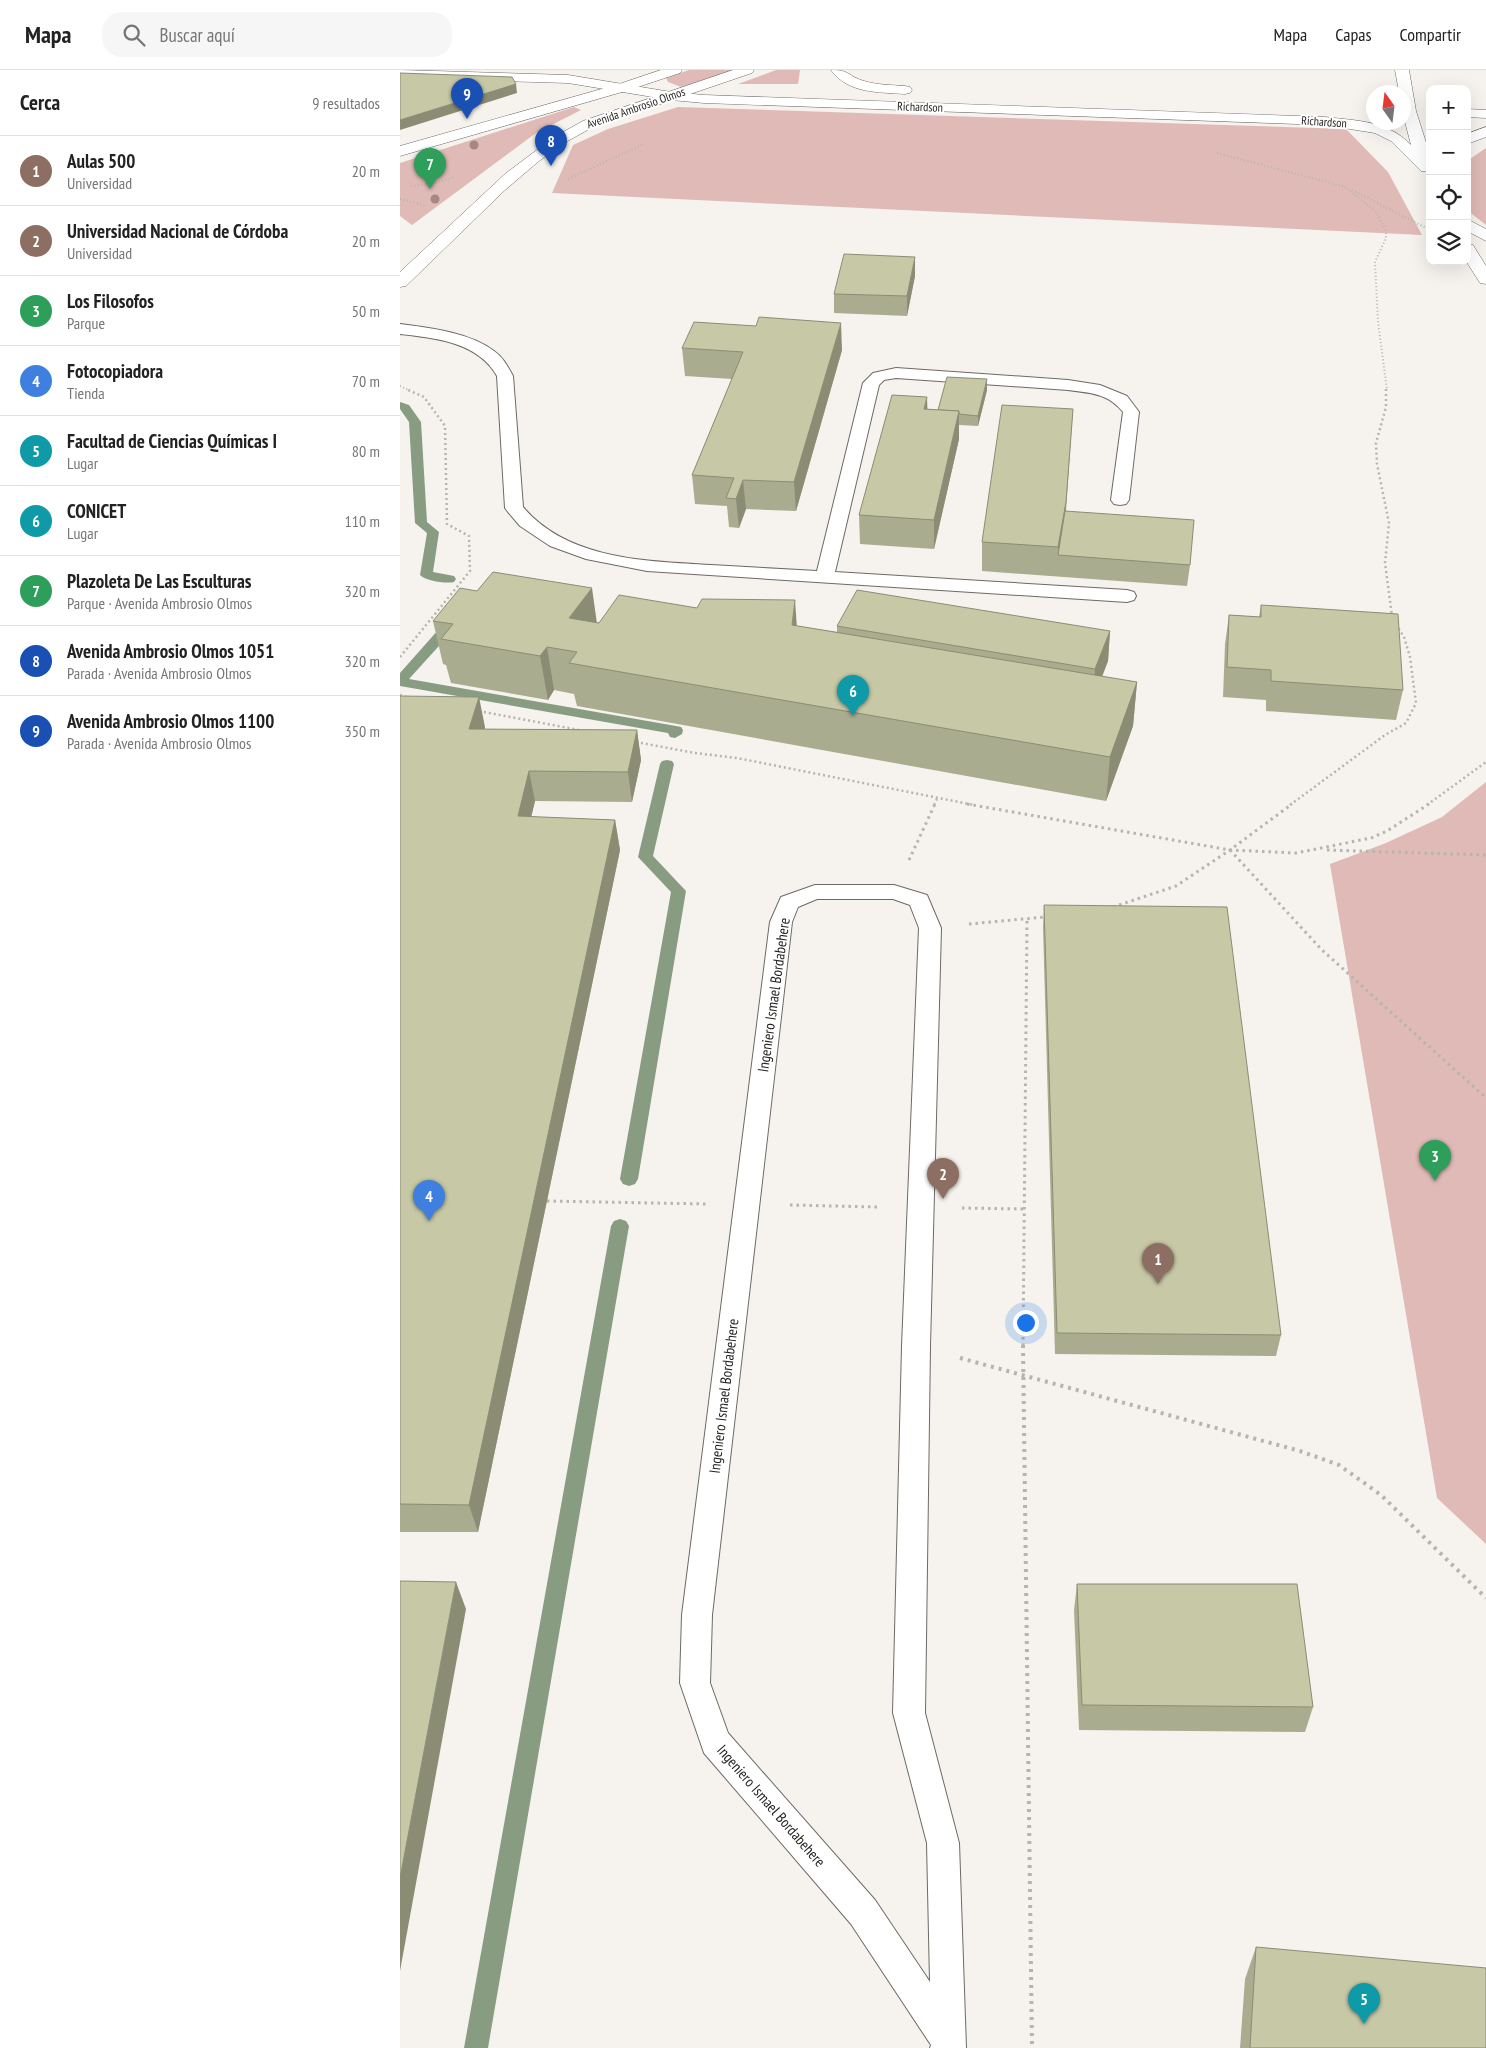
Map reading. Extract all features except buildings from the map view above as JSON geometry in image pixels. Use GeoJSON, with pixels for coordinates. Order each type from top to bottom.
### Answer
{"type":"FeatureCollection","features":[{"type":"Feature","properties":{"kind":"street","name":"Avenida Ambrosio Olmos"},"geometry":{"type":"LineString","coordinates":[[400,151],[624,87],[675,70]]}},
{"type":"Feature","properties":{"kind":"street","name":"Avenida Ambrosio Olmos"},"geometry":{"type":"LineString","coordinates":[[400,282],[447,234],[547,146],[588,124],[747,70]]}},
{"type":"Feature","properties":{"kind":"street","name":"Richardson"},"geometry":{"type":"LineString","coordinates":[[838,70],[842,77],[857,84],[920,91]]}},
{"type":"Feature","properties":{"kind":"street"},"geometry":{"type":"LineString","coordinates":[[1402,70],[1426,163]]}},
{"type":"Feature","properties":{"kind":"street","name":"Richardson"},"geometry":{"type":"LineString","coordinates":[[400,74],[568,79],[671,96],[704,99],[1325,120],[1379,129],[1396,138],[1426,168]]}},
{"type":"Feature","properties":{"kind":"street","name":"Richardson"},"geometry":{"type":"LineString","coordinates":[[1139,100],[1338,108]]}},
{"type":"Feature","properties":{"kind":"street"},"geometry":{"type":"LineString","coordinates":[[1471,113],[1486,114]]}},
{"type":"Feature","properties":{"kind":"street"},"geometry":{"type":"LineString","coordinates":[[1471,138],[1486,132]]}},
{"type":"Feature","properties":{"kind":"street"},"geometry":{"type":"LineString","coordinates":[[1471,227],[1486,236]]}},
{"type":"Feature","properties":{"kind":"street"},"geometry":{"type":"LineString","coordinates":[[1471,255],[1486,279]]}},
{"type":"Feature","properties":{"kind":"lane"},"geometry":{"type":"LineString","coordinates":[[400,328],[460,340],[482,350],[497,360],[505,376],[514,508],[524,523],[545,537],[569,548],[647,566],[1127,596]]}},
{"type":"Feature","properties":{"kind":"lane"},"geometry":{"type":"LineString","coordinates":[[826,577],[871,383],[878,376],[896,373],[1068,385],[1100,390],[1121,399],[1131,412],[1120,500]]}},
{"type":"Feature","properties":{"kind":"lane","name":"Ingeniero Ismael Bordabehere"},"geometry":{"type":"LineString","coordinates":[[815,892],[894,892],[919,900],[930,928],[916,1346],[909,1713],[943,1843],[948,2045],[863,1912],[715,1742],[695,1683],[697,1614],[781,922],[789,902],[815,892]]}},
{"type":"Feature","properties":{"kind":"path"},"geometry":{"type":"LineString","coordinates":[[562,182],[649,141]]}},
{"type":"Feature","properties":{"kind":"path"},"geometry":{"type":"LineString","coordinates":[[1213,152],[1344,186],[1426,228]]}},
{"type":"Feature","properties":{"kind":"path"},"geometry":{"type":"LineString","coordinates":[[1107,910],[1176,886],[1230,850],[1386,735],[1406,723],[1416,703],[1410,657],[1404,637],[1391,615],[1385,563],[1389,523],[1377,464],[1376,444],[1386,407],[1387,393],[1379,332],[1375,262],[1386,238],[1386,231],[1376,212],[1344,186]]}},
{"type":"Feature","properties":{"kind":"path"},"geometry":{"type":"LineString","coordinates":[[400,386],[424,397],[445,426],[447,524],[469,536],[470,571],[400,657]]}},
{"type":"Feature","properties":{"kind":"path"},"geometry":{"type":"LineString","coordinates":[[400,695],[410,697]]}},
{"type":"Feature","properties":{"kind":"path"},"geometry":{"type":"LineString","coordinates":[[476,710],[581,731]]}},
{"type":"Feature","properties":{"kind":"path"},"geometry":{"type":"LineString","coordinates":[[629,740],[695,753],[736,758],[937,799],[1230,850],[1296,852],[1322,849],[1371,838],[1387,831],[1428,805],[1486,762]]}},
{"type":"Feature","properties":{"kind":"path"},"geometry":{"type":"LineString","coordinates":[[894,892],[937,799]]}},
{"type":"Feature","properties":{"kind":"path"},"geometry":{"type":"LineString","coordinates":[[1322,849],[1486,855]]}},
{"type":"Feature","properties":{"kind":"path"},"geometry":{"type":"LineString","coordinates":[[1230,850],[1321,950],[1486,1098]]}},
{"type":"Feature","properties":{"kind":"path"},"geometry":{"type":"LineString","coordinates":[[930,928],[1054,917]]}},
{"type":"Feature","properties":{"kind":"path"},"geometry":{"type":"LineString","coordinates":[[1027,919],[1023,1375],[1032,2048]]}},
{"type":"Feature","properties":{"kind":"path"},"geometry":{"type":"LineString","coordinates":[[916,1346],[1300,1451],[1339,1465],[1381,1495],[1486,1598]]}},
{"type":"Feature","properties":{"kind":"shaded area"},"geometry":{"type":"Polygon","coordinates":[[[689,70],[733,70],[681,87],[668,82],[666,78],[689,70]]]}},
{"type":"Feature","properties":{"kind":"shaded area"},"geometry":{"type":"Polygon","coordinates":[[[776,70],[800,70],[798,84],[738,84],[776,70]]]}},
{"type":"Feature","properties":{"kind":"shaded area"},"geometry":{"type":"Polygon","coordinates":[[[574,107],[581,110],[536,133],[412,225],[400,216],[400,163],[574,107]]]}},
{"type":"Feature","properties":{"kind":"shaded area"},"geometry":{"type":"Polygon","coordinates":[[[678,107],[1346,129],[1388,172],[1422,235],[552,193],[573,145],[608,129],[678,107]]]}},
{"type":"Feature","properties":{"kind":"shaded area"},"geometry":{"type":"Polygon","coordinates":[[[1486,148],[1486,225],[1471,213],[1471,158],[1486,148]]]}},
{"type":"Feature","properties":{"kind":"shaded area"},"geometry":{"type":"Polygon","coordinates":[[[1486,782],[1486,1544],[1437,1498],[1330,864],[1386,843],[1442,817],[1486,782]]]}},
{"type":"Feature","properties":{"kind":"waterway"},"geometry":{"type":"LineString","coordinates":[[400,405],[405,407],[415,422],[421,523],[433,532],[426,575],[450,579]]}},
{"type":"Feature","properties":{"kind":"waterway"},"geometry":{"type":"LineString","coordinates":[[400,681],[452,623]]}},
{"type":"Feature","properties":{"kind":"waterway"},"geometry":{"type":"LineString","coordinates":[[400,682],[676,730],[675,734]]}},
{"type":"Feature","properties":{"kind":"waterway"},"geometry":{"type":"LineString","coordinates":[[629,1179],[679,891],[645,857],[667,764]]}},
{"type":"Feature","properties":{"kind":"waterway"},"geometry":{"type":"LineString","coordinates":[[476,2048],[620,1226]]}},
{"type":"Feature","properties":{"kind":"place","name":"Avenida Ambrosio Olmos 1100"},"geometry":{"type":"Point","coordinates":[467,119]}},
{"type":"Feature","properties":{"kind":"place","name":"Avenida Ambrosio Olmos 1051"},"geometry":{"type":"Point","coordinates":[551,166]}},
{"type":"Feature","properties":{"kind":"place","name":"Plazoleta De Las Esculturas"},"geometry":{"type":"Point","coordinates":[430,189]}},
{"type":"Feature","properties":{"kind":"place","name":"CONICET"},"geometry":{"type":"Point","coordinates":[853,716]}},
{"type":"Feature","properties":{"kind":"place","name":"Los Filosofos"},"geometry":{"type":"Point","coordinates":[1435,1181]}},
{"type":"Feature","properties":{"kind":"place","name":"Universidad Nacional de Córdoba"},"geometry":{"type":"Point","coordinates":[943,1199]}},
{"type":"Feature","properties":{"kind":"place","name":"Fotocopiadora"},"geometry":{"type":"Point","coordinates":[429,1221]}},
{"type":"Feature","properties":{"kind":"place","name":"Aulas 500"},"geometry":{"type":"Point","coordinates":[1158,1284]}},
{"type":"Feature","properties":{"kind":"place","name":"Facultad de Ciencias Químicas I"},"geometry":{"type":"Point","coordinates":[1364,2024]}}]}
